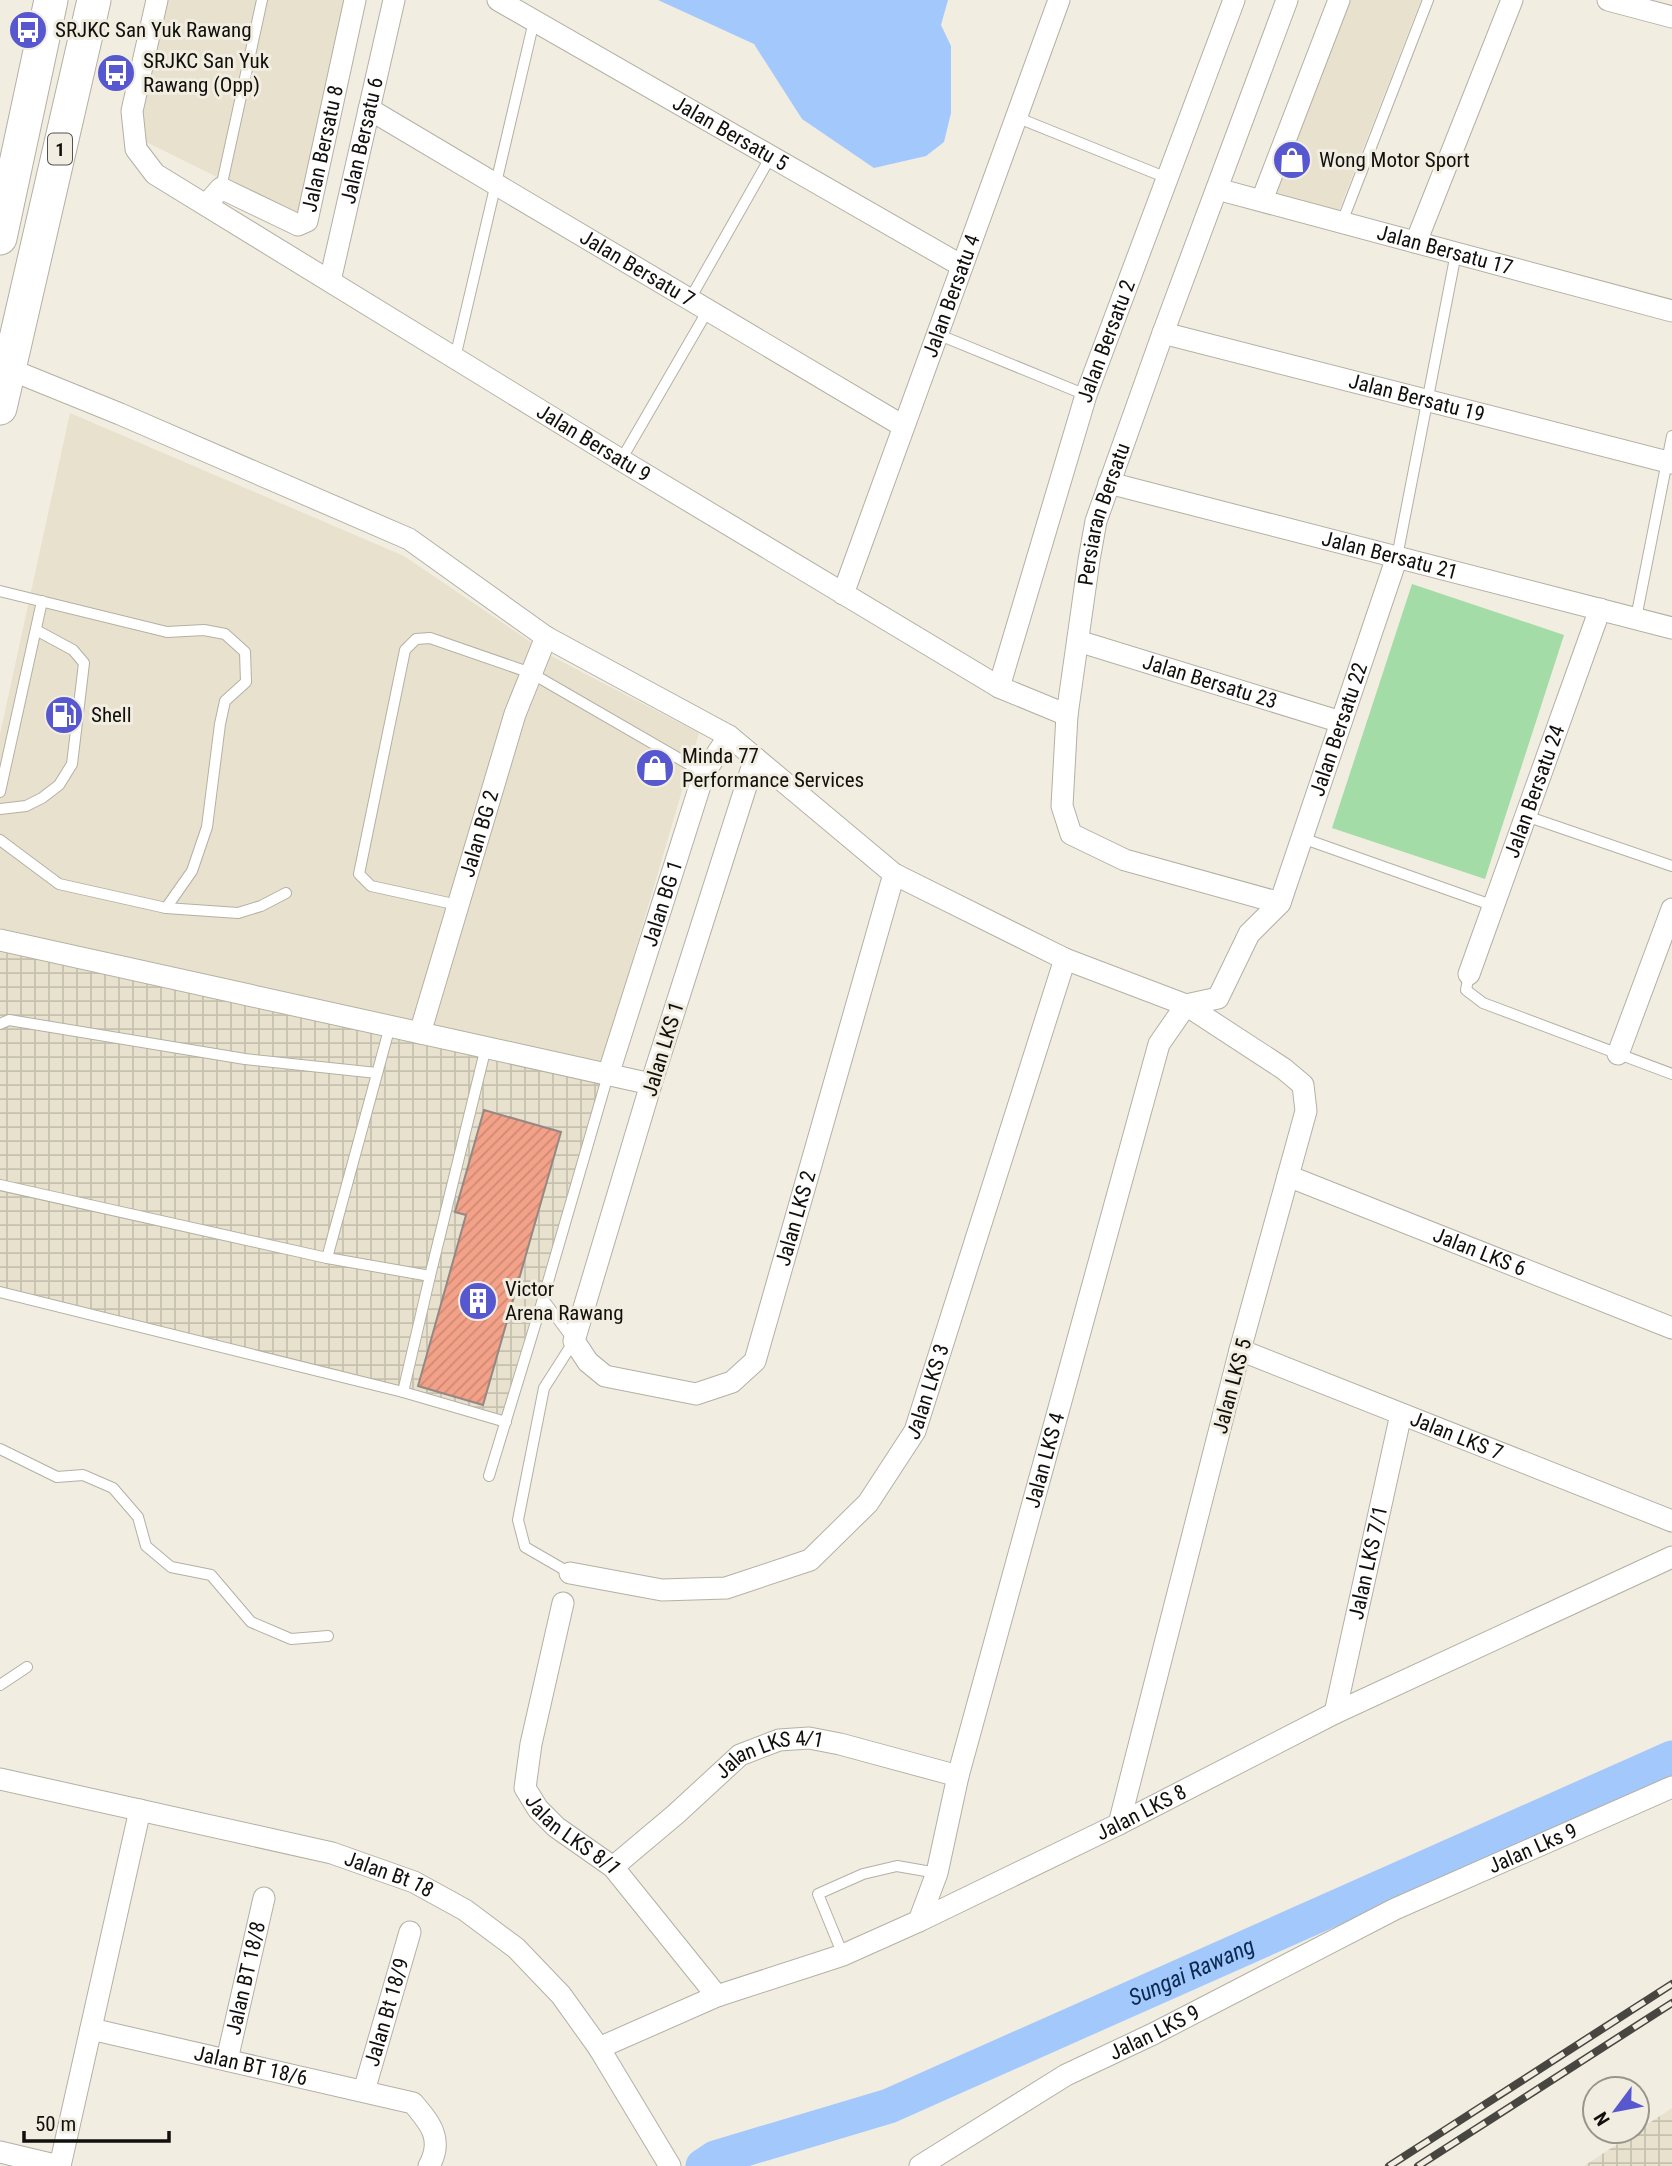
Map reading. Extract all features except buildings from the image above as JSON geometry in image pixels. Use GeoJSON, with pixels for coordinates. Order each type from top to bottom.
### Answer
{"type":"FeatureCollection","features":[{"type":"Feature","properties":{"kind":"main road","name":"1"},"geometry":{"type":"LineString","coordinates":[[2,227],[51,0]]}},
{"type":"Feature","properties":{"kind":"main road","name":"1"},"geometry":{"type":"LineString","coordinates":[[2,394],[94,0]]}},
{"type":"Feature","properties":{"kind":"main road"},"geometry":{"type":"LineString","coordinates":[[0,326],[13,318],[25,299]]}},
{"type":"Feature","properties":{"kind":"street","name":"Jalan Bersatu 9"},"geometry":{"type":"LineString","coordinates":[[157,0],[132,111],[136,149],[155,174],[999,688],[1067,715]]}},
{"type":"Feature","properties":{"kind":"street","name":"Jalan Bersatu 8"},"geometry":{"type":"LineString","coordinates":[[221,188],[298,225],[307,221],[355,0]]}},
{"type":"Feature","properties":{"kind":"street","name":"Jalan Bersatu 6"},"geometry":{"type":"LineString","coordinates":[[330,281],[394,0]]}},
{"type":"Feature","properties":{"kind":"street","name":"Jalan Bersatu 5"},"geometry":{"type":"LineString","coordinates":[[498,0],[962,266]]}},
{"type":"Feature","properties":{"kind":"street","name":"Jalan Bersatu 4"},"geometry":{"type":"LineString","coordinates":[[842,594],[1059,0]]}},
{"type":"Feature","properties":{"kind":"street","name":"Jalan Bersatu 2"},"geometry":{"type":"LineString","coordinates":[[999,688],[1086,395],[1234,0]]}},
{"type":"Feature","properties":{"kind":"street","name":"Persiaran Bersatu"},"geometry":{"type":"LineString","coordinates":[[1280,903],[1125,860],[1071,834],[1062,806],[1067,715],[1097,521],[1163,333],[1287,0]]}},
{"type":"Feature","properties":{"kind":"street"},"geometry":{"type":"LineString","coordinates":[[1262,200],[1339,0]]}},
{"type":"Feature","properties":{"kind":"street"},"geometry":{"type":"LineString","coordinates":[[1416,242],[1513,0]]}},
{"type":"Feature","properties":{"kind":"street"},"geometry":{"type":"LineString","coordinates":[[1619,1],[1672,16]]}},
{"type":"Feature","properties":{"kind":"street","name":"Jalan Bersatu 7"},"geometry":{"type":"LineString","coordinates":[[369,109],[904,426]]}},
{"type":"Feature","properties":{"kind":"street"},"geometry":{"type":"LineString","coordinates":[[206,205],[221,188]]}},
{"type":"Feature","properties":{"kind":"street","name":"Jalan Bersatu 17"},"geometry":{"type":"LineString","coordinates":[[1217,189],[1672,311]]}},
{"type":"Feature","properties":{"kind":"street","name":"Jalan Bersatu 19"},"geometry":{"type":"LineString","coordinates":[[1163,333],[1670,463]]}},
{"type":"Feature","properties":{"kind":"street","name":"Jalan LKS 5"},"geometry":{"type":"LineString","coordinates":[[2,394],[120,414],[409,539],[546,637],[729,736],[894,874],[1065,959],[1186,1005],[1284,1069],[1303,1086],[1306,1111],[1240,1350],[1119,1824]]}},
{"type":"Feature","properties":{"kind":"street","name":"Jalan Bersatu 21"},"geometry":{"type":"LineString","coordinates":[[1109,483],[1672,628]]}},
{"type":"Feature","properties":{"kind":"street","name":"Jalan Bersatu 22"},"geometry":{"type":"LineString","coordinates":[[1280,903],[1397,557]]}},
{"type":"Feature","properties":{"kind":"street","name":"Jalan Bersatu 24"},"geometry":{"type":"LineString","coordinates":[[1469,974],[1600,609]]}},
{"type":"Feature","properties":{"kind":"street","name":"Jalan BG 2"},"geometry":{"type":"LineString","coordinates":[[420,1033],[515,714],[546,637]]}},
{"type":"Feature","properties":{"kind":"street","name":"Jalan Bersatu 23"},"geometry":{"type":"LineString","coordinates":[[1078,642],[1341,722]]}},
{"type":"Feature","properties":{"kind":"street","name":"Jalan BG 1"},"geometry":{"type":"LineString","coordinates":[[608,1075],[704,773],[729,736]]}},
{"type":"Feature","properties":{"kind":"street","name":"Jalan LKS 1"},"geometry":{"type":"LineString","coordinates":[[574,1340],[651,1084],[755,758]]}},
{"type":"Feature","properties":{"kind":"street","name":"Jalan LKS 2"},"geometry":{"type":"LineString","coordinates":[[574,1340],[588,1362],[605,1376],[696,1394],[732,1382],[754,1361],[894,874]]}},
{"type":"Feature","properties":{"kind":"street"},"geometry":{"type":"LineString","coordinates":[[1186,1005],[1218,998],[1249,934],[1280,903]]}},
{"type":"Feature","properties":{"kind":"street"},"geometry":{"type":"LineString","coordinates":[[1618,1054],[1672,909]]}},
{"type":"Feature","properties":{"kind":"street"},"geometry":{"type":"LineString","coordinates":[[0,940],[651,1084]]}},
{"type":"Feature","properties":{"kind":"street","name":"Jalan LKS 3"},"geometry":{"type":"LineString","coordinates":[[570,1573],[662,1590],[726,1588],[810,1560],[868,1503],[915,1431],[1065,959]]}},
{"type":"Feature","properties":{"kind":"street","name":"Jalan LKS 4"},"geometry":{"type":"LineString","coordinates":[[919,1921],[937,1873],[958,1776],[1159,1044],[1186,1005]]}},
{"type":"Feature","properties":{"kind":"street","name":"Jalan LKS 6"},"geometry":{"type":"LineString","coordinates":[[1288,1176],[1672,1328]]}},
{"type":"Feature","properties":{"kind":"street","name":"Jalan LKS 7"},"geometry":{"type":"LineString","coordinates":[[1240,1350],[1672,1521]]}},
{"type":"Feature","properties":{"kind":"street","name":"Jalan LKS 7/1"},"geometry":{"type":"LineString","coordinates":[[1335,1713],[1401,1414]]}},
{"type":"Feature","properties":{"kind":"street","name":"Jalan LKS 8"},"geometry":{"type":"LineString","coordinates":[[599,2048],[717,1996],[844,1955],[919,1921],[1119,1824],[1335,1713],[1672,1557]]}},
{"type":"Feature","properties":{"kind":"street","name":"Jalan LKS 8/1"},"geometry":{"type":"LineString","coordinates":[[563,1603],[531,1744],[525,1788],[538,1809],[556,1827],[613,1867],[717,1996]]}},
{"type":"Feature","properties":{"kind":"street","name":"Jalan LKS 4/1"},"geometry":{"type":"LineString","coordinates":[[613,1867],[740,1755],[779,1740],[809,1738],[840,1744],[958,1776]]}},
{"type":"Feature","properties":{"kind":"street","name":"Jalan Bt 18"},"geometry":{"type":"LineString","coordinates":[[0,1779],[332,1853],[414,1882],[465,1910],[516,1948],[561,1995],[599,2048],[666,2159]]}},
{"type":"Feature","properties":{"kind":"street","name":"Jalan Lks 9"},"geometry":{"type":"LineString","coordinates":[[1395,1909],[1672,1787]]}},
{"type":"Feature","properties":{"kind":"street"},"geometry":{"type":"LineString","coordinates":[[0,2152],[59,2166],[140,1810]]}},
{"type":"Feature","properties":{"kind":"street","name":"Jalan BT 18/8"},"geometry":{"type":"LineString","coordinates":[[228,2060],[264,1898]]}},
{"type":"Feature","properties":{"kind":"street","name":"Jalan LKS 9"},"geometry":{"type":"LineString","coordinates":[[920,2166],[1066,2075],[1153,2034],[1395,1909]]}},
{"type":"Feature","properties":{"kind":"street","name":"Jalan Bt 18/9"},"geometry":{"type":"LineString","coordinates":[[364,2091],[410,1932]]}},
{"type":"Feature","properties":{"kind":"street","name":"Jalan BT 18/6"},"geometry":{"type":"LineString","coordinates":[[91,2029],[413,2103],[432,2126],[436,2154],[429,2166]]}},
{"type":"Feature","properties":{"kind":"lane"},"geometry":{"type":"LineString","coordinates":[[221,188],[262,0]]}},
{"type":"Feature","properties":{"kind":"lane"},"geometry":{"type":"LineString","coordinates":[[1342,222],[1427,0]]}},
{"type":"Feature","properties":{"kind":"lane"},"geometry":{"type":"LineString","coordinates":[[454,358],[534,21]]}},
{"type":"Feature","properties":{"kind":"lane"},"geometry":{"type":"LineString","coordinates":[[1016,117],[1167,178]]}},
{"type":"Feature","properties":{"kind":"lane"},"geometry":{"type":"LineString","coordinates":[[621,460],[771,156]]}},
{"type":"Feature","properties":{"kind":"lane"},"geometry":{"type":"LineString","coordinates":[[1397,557],[1456,253]]}},
{"type":"Feature","properties":{"kind":"lane"},"geometry":{"type":"LineString","coordinates":[[937,334],[1086,395]]}},
{"type":"Feature","properties":{"kind":"lane"},"geometry":{"type":"LineString","coordinates":[[1636,618],[1670,463],[1672,436]]}},
{"type":"Feature","properties":{"kind":"lane"},"geometry":{"type":"LineString","coordinates":[[0,592],[167,632],[204,629],[225,634],[245,652],[246,682],[225,701],[220,724],[207,827],[192,871],[166,908]]}},
{"type":"Feature","properties":{"kind":"lane"},"geometry":{"type":"LineString","coordinates":[[0,792],[42,601]]}},
{"type":"Feature","properties":{"kind":"lane"},"geometry":{"type":"LineString","coordinates":[[0,809],[26,806],[42,798],[59,785],[72,764],[84,663],[73,650],[36,630]]}},
{"type":"Feature","properties":{"kind":"lane"},"geometry":{"type":"LineString","coordinates":[[458,905],[372,886],[359,874],[405,650],[416,639],[430,638],[531,673],[704,773]]}},
{"type":"Feature","properties":{"kind":"lane"},"geometry":{"type":"LineString","coordinates":[[1526,816],[1672,866]]}},
{"type":"Feature","properties":{"kind":"lane"},"geometry":{"type":"LineString","coordinates":[[1302,838],[1494,906]]}},
{"type":"Feature","properties":{"kind":"lane"},"geometry":{"type":"LineString","coordinates":[[0,840],[59,884],[166,908],[238,913],[286,894]]}},
{"type":"Feature","properties":{"kind":"lane"},"geometry":{"type":"LineString","coordinates":[[1469,974],[1466,990],[1483,1003],[1672,1074]]}},
{"type":"Feature","properties":{"kind":"lane"},"geometry":{"type":"LineString","coordinates":[[0,1024],[9,1020],[245,1059],[377,1073]]}},
{"type":"Feature","properties":{"kind":"lane"},"geometry":{"type":"LineString","coordinates":[[327,1258],[390,1026]]}},
{"type":"Feature","properties":{"kind":"lane"},"geometry":{"type":"LineString","coordinates":[[403,1392],[486,1048]]}},
{"type":"Feature","properties":{"kind":"lane"},"geometry":{"type":"LineString","coordinates":[[489,1476],[608,1075]]}},
{"type":"Feature","properties":{"kind":"lane"},"geometry":{"type":"LineString","coordinates":[[0,1185],[327,1258],[430,1276]]}},
{"type":"Feature","properties":{"kind":"lane"},"geometry":{"type":"LineString","coordinates":[[0,1292],[403,1392],[506,1422]]}},
{"type":"Feature","properties":{"kind":"lane"},"geometry":{"type":"LineString","coordinates":[[543,1299],[574,1340],[544,1388],[518,1520],[525,1547],[570,1573]]}},
{"type":"Feature","properties":{"kind":"lane"},"geometry":{"type":"LineString","coordinates":[[0,1449],[57,1477],[83,1475],[113,1488],[138,1517],[146,1546],[171,1567],[211,1575],[251,1622],[291,1639],[328,1636]]}},
{"type":"Feature","properties":{"kind":"lane"},"geometry":{"type":"LineString","coordinates":[[0,1685],[27,1667]]}},
{"type":"Feature","properties":{"kind":"lane"},"geometry":{"type":"LineString","coordinates":[[844,1955],[818,1894],[863,1874],[897,1866],[937,1873]]}},
{"type":"Feature","properties":{"kind":"shaded area"},"geometry":{"type":"Polygon","coordinates":[[[163,0],[349,0],[300,218],[142,140],[139,109],[163,0]]]}},
{"type":"Feature","properties":{"kind":"shaded area"},"geometry":{"type":"Polygon","coordinates":[[[1347,0],[1421,0],[1338,213],[1272,195],[1347,0]]]}},
{"type":"Feature","properties":{"kind":"shaded area"},"geometry":{"type":"Polygon","coordinates":[[[70,413],[404,556],[553,657],[699,733],[602,1063],[0,928],[0,734],[70,413]]]}},
{"type":"Feature","properties":{"kind":"shaded area"},"geometry":{"type":"Polygon","coordinates":[[[0,951],[601,1083],[502,1415],[397,1385],[0,1287],[0,951]]]}},
{"type":"Feature","properties":{"kind":"shaded area"},"geometry":{"type":"Polygon","coordinates":[[[1672,2108],[1672,2166],[1584,2166],[1616,2145],[1651,2145],[1651,2122],[1672,2108]]]}},
{"type":"Feature","properties":{"kind":"green space"},"geometry":{"type":"Polygon","coordinates":[[[1412,584],[1564,635],[1485,879],[1332,828],[1412,584]]]}},
{"type":"Feature","properties":{"kind":"water"},"geometry":{"type":"Polygon","coordinates":[[[658,0],[948,0],[941,25],[951,46],[951,113],[944,142],[926,156],[874,168],[802,119],[754,44],[658,0]]]}},
{"type":"Feature","properties":{"kind":"waterway","name":"Sungai Rawang"},"geometry":{"type":"LineString","coordinates":[[703,2166],[715,2158],[889,2106],[1672,1758]]}},
{"type":"Feature","properties":{"kind":"railway"},"geometry":{"type":"LineString","coordinates":[[1389,2166],[1672,1984]]}},
{"type":"Feature","properties":{"kind":"railway"},"geometry":{"type":"LineString","coordinates":[[1418,2166],[1672,2003]]}},
{"type":"Feature","properties":{"kind":"place","name":"SRJKC San Yuk Rawang"},"geometry":{"type":"Point","coordinates":[28,30]}},
{"type":"Feature","properties":{"kind":"place","name":"SRJKC San Yuk Rawang (Opp)"},"geometry":{"type":"Point","coordinates":[116,73]}},
{"type":"Feature","properties":{"kind":"place","name":"Wong Motor Sport"},"geometry":{"type":"Point","coordinates":[1292,160]}},
{"type":"Feature","properties":{"kind":"place","name":"Shell"},"geometry":{"type":"Point","coordinates":[64,715]}},
{"type":"Feature","properties":{"kind":"place","name":"Minda 77 Performance Services"},"geometry":{"type":"Point","coordinates":[655,768]}},
{"type":"Feature","properties":{"kind":"place","name":"Victor Arena Rawang"},"geometry":{"type":"Point","coordinates":[478,1301]}}]}
